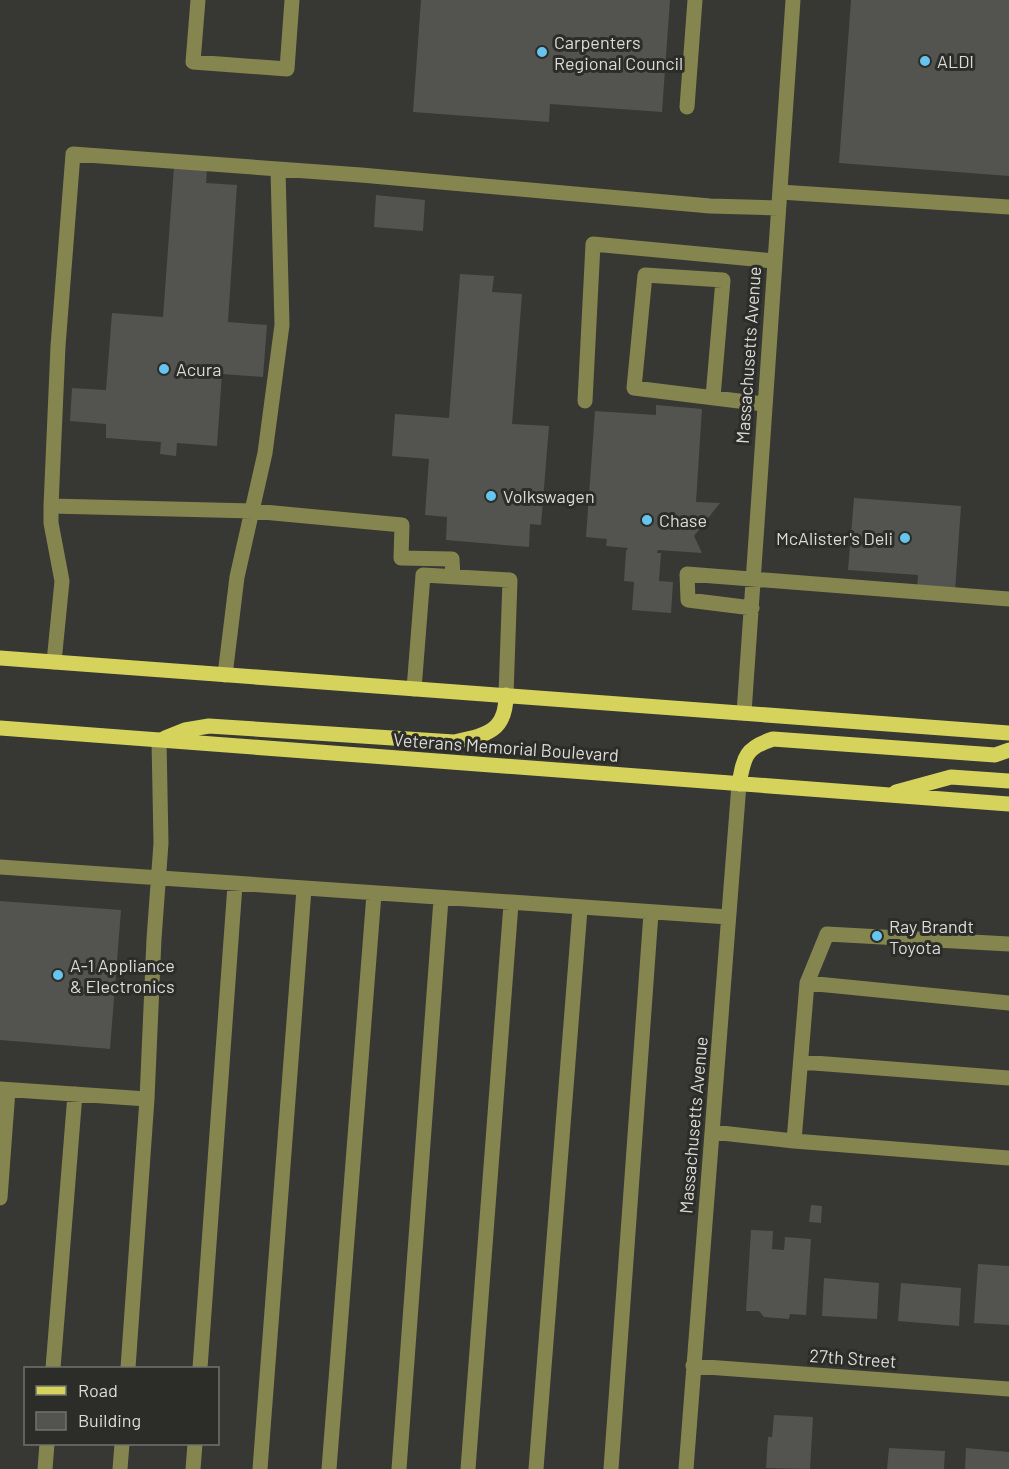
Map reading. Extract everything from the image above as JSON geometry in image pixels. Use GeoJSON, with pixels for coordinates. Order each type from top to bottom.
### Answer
{"type":"FeatureCollection","features":[{"type":"Feature","properties":{"kind":"main road"},"geometry":{"type":"LineString","coordinates":[[0,658],[1009,733]]}},
{"type":"Feature","properties":{"kind":"main road"},"geometry":{"type":"LineString","coordinates":[[159,740],[185,730],[209,726],[454,742],[481,736],[499,726],[506,712],[506,695]]}},
{"type":"Feature","properties":{"kind":"main road","name":"Veterans Memorial Boulevard"},"geometry":{"type":"LineString","coordinates":[[0,728],[1009,804]]}},
{"type":"Feature","properties":{"kind":"main road"},"geometry":{"type":"LineString","coordinates":[[739,784],[744,756],[756,744],[773,739],[995,755],[1009,750]]}},
{"type":"Feature","properties":{"kind":"main road"},"geometry":{"type":"LineString","coordinates":[[884,795],[951,777],[1009,781]]}},
{"type":"Feature","properties":{"kind":"street"},"geometry":{"type":"LineString","coordinates":[[198,0],[193,62],[287,69],[292,0]]}},
{"type":"Feature","properties":{"kind":"street"},"geometry":{"type":"LineString","coordinates":[[687,107],[695,0]]}},
{"type":"Feature","properties":{"kind":"street","name":"Massachusetts Avenue"},"geometry":{"type":"LineString","coordinates":[[744,713],[763,404],[793,0]]}},
{"type":"Feature","properties":{"kind":"street"},"geometry":{"type":"LineString","coordinates":[[54,662],[62,581],[51,523],[51,506],[58,346],[73,154],[710,206],[778,208]]}},
{"type":"Feature","properties":{"kind":"street"},"geometry":{"type":"LineString","coordinates":[[225,675],[237,577],[265,453],[282,325],[278,170]]}},
{"type":"Feature","properties":{"kind":"street"},"geometry":{"type":"LineString","coordinates":[[780,192],[1009,207]]}},
{"type":"Feature","properties":{"kind":"street"},"geometry":{"type":"LineString","coordinates":[[585,401],[593,244],[774,261]]}},
{"type":"Feature","properties":{"kind":"street"},"geometry":{"type":"LineString","coordinates":[[713,397],[723,280],[645,275],[634,388],[763,404]]}},
{"type":"Feature","properties":{"kind":"street"},"geometry":{"type":"LineString","coordinates":[[51,506],[253,510],[402,525],[401,558],[452,559],[453,576]]}},
{"type":"Feature","properties":{"kind":"street"},"geometry":{"type":"LineString","coordinates":[[752,608],[688,600],[687,574],[1009,599]]}},
{"type":"Feature","properties":{"kind":"street"},"geometry":{"type":"LineString","coordinates":[[414,689],[423,575],[453,576],[510,580],[506,695]]}},
{"type":"Feature","properties":{"kind":"street"},"geometry":{"type":"LineString","coordinates":[[128,1367],[147,1099],[163,805],[159,740]]}},
{"type":"Feature","properties":{"kind":"street","name":"Massachusetts Avenue"},"geometry":{"type":"LineString","coordinates":[[686,1469],[739,784]]}},
{"type":"Feature","properties":{"kind":"street"},"geometry":{"type":"LineString","coordinates":[[0,867],[580,909],[728,917]]}},
{"type":"Feature","properties":{"kind":"street"},"geometry":{"type":"LineString","coordinates":[[200,1367],[236,885]]}},
{"type":"Feature","properties":{"kind":"street"},"geometry":{"type":"LineString","coordinates":[[261,1469],[303,889]]}},
{"type":"Feature","properties":{"kind":"street"},"geometry":{"type":"LineString","coordinates":[[329,1469],[374,894]]}},
{"type":"Feature","properties":{"kind":"street"},"geometry":{"type":"LineString","coordinates":[[399,1469],[441,899]]}},
{"type":"Feature","properties":{"kind":"street"},"geometry":{"type":"LineString","coordinates":[[468,1469],[511,904]]}},
{"type":"Feature","properties":{"kind":"street"},"geometry":{"type":"LineString","coordinates":[[536,1469],[580,909]]}},
{"type":"Feature","properties":{"kind":"street"},"geometry":{"type":"LineString","coordinates":[[611,1469],[651,913]]}},
{"type":"Feature","properties":{"kind":"street"},"geometry":{"type":"LineString","coordinates":[[794,1141],[807,983],[827,934],[1009,944]]}},
{"type":"Feature","properties":{"kind":"street"},"geometry":{"type":"LineString","coordinates":[[807,983],[1009,1003]]}},
{"type":"Feature","properties":{"kind":"street"},"geometry":{"type":"LineString","coordinates":[[801,1062],[1009,1078]]}},
{"type":"Feature","properties":{"kind":"street"},"geometry":{"type":"LineString","coordinates":[[0,1198],[4,1090],[147,1099]]}},
{"type":"Feature","properties":{"kind":"street"},"geometry":{"type":"LineString","coordinates":[[53,1367],[75,1094]]}},
{"type":"Feature","properties":{"kind":"street"},"geometry":{"type":"LineString","coordinates":[[712,1132],[794,1141],[1009,1158]]}},
{"type":"Feature","properties":{"kind":"street","name":"27th Street"},"geometry":{"type":"LineString","coordinates":[[693,1366],[1009,1389]]}},
{"type":"Feature","properties":{"kind":"street"},"geometry":{"type":"LineString","coordinates":[[45,1469],[47,1445]]}},
{"type":"Feature","properties":{"kind":"street"},"geometry":{"type":"LineString","coordinates":[[120,1469],[122,1445]]}},
{"type":"Feature","properties":{"kind":"street"},"geometry":{"type":"LineString","coordinates":[[193,1469],[195,1445]]}},
{"type":"Feature","properties":{"kind":"building","name":"Carpenters Regional Council"},"geometry":{"type":"Polygon","coordinates":[[[421,0],[670,0],[662,112],[550,104],[549,122],[413,112],[421,0]]]}},
{"type":"Feature","properties":{"kind":"building"},"geometry":{"type":"Polygon","coordinates":[[[851,0],[1009,0],[1009,176],[839,163],[851,0]]]}},
{"type":"Feature","properties":{"kind":"building"},"geometry":{"type":"Polygon","coordinates":[[[174,167],[207,169],[206,183],[237,185],[228,322],[267,325],[263,377],[222,374],[217,446],[177,443],[176,456],[160,454],[161,442],[106,438],[106,424],[70,421],[72,388],[106,390],[112,313],[163,317],[174,167]]]}},
{"type":"Feature","properties":{"kind":"building"},"geometry":{"type":"Polygon","coordinates":[[[376,195],[425,200],[423,231],[374,227],[376,195]]]}},
{"type":"Feature","properties":{"kind":"building"},"geometry":{"type":"Polygon","coordinates":[[[460,274],[494,276],[492,292],[522,294],[512,424],[549,426],[541,525],[530,524],[529,547],[446,540],[447,517],[425,515],[429,459],[392,456],[395,414],[449,418],[460,274]]]}},
{"type":"Feature","properties":{"kind":"building","name":"Chase"},"geometry":{"type":"Polygon","coordinates":[[[656,405],[702,409],[696,502],[720,503],[694,536],[702,553],[658,550],[657,553],[661,553],[659,581],[673,582],[671,613],[632,610],[634,582],[624,581],[628,548],[606,546],[607,539],[586,537],[595,411],[656,415],[656,405]]]}},
{"type":"Feature","properties":{"kind":"building","name":"McAlister's Deli"},"geometry":{"type":"Polygon","coordinates":[[[854,498],[961,506],[955,592],[917,589],[918,575],[848,570],[854,498]]]}},
{"type":"Feature","properties":{"kind":"building","name":"A-1 Appliance & Electronics"},"geometry":{"type":"Polygon","coordinates":[[[0,901],[121,910],[110,1049],[0,1040],[0,901]]]}},
{"type":"Feature","properties":{"kind":"building"},"geometry":{"type":"Polygon","coordinates":[[[811,1205],[822,1206],[821,1223],[809,1222],[811,1205]]]}},
{"type":"Feature","properties":{"kind":"building"},"geometry":{"type":"Polygon","coordinates":[[[751,1230],[773,1231],[772,1249],[784,1250],[785,1237],[811,1239],[806,1315],[790,1314],[789,1319],[764,1317],[759,1311],[746,1311],[751,1230]]]}},
{"type":"Feature","properties":{"kind":"building"},"geometry":{"type":"Polygon","coordinates":[[[978,1264],[1009,1266],[1009,1325],[974,1323],[978,1264]]]}},
{"type":"Feature","properties":{"kind":"building"},"geometry":{"type":"Polygon","coordinates":[[[824,1278],[879,1283],[877,1319],[822,1316],[824,1278]]]}},
{"type":"Feature","properties":{"kind":"building"},"geometry":{"type":"Polygon","coordinates":[[[901,1283],[961,1288],[959,1326],[898,1321],[901,1283]]]}},
{"type":"Feature","properties":{"kind":"building"},"geometry":{"type":"Polygon","coordinates":[[[774,1415],[813,1417],[810,1469],[766,1468],[768,1437],[772,1437],[774,1415]]]}},
{"type":"Feature","properties":{"kind":"building"},"geometry":{"type":"Polygon","coordinates":[[[889,1448],[945,1451],[944,1469],[887,1469],[889,1448]]]}},
{"type":"Feature","properties":{"kind":"building"},"geometry":{"type":"Polygon","coordinates":[[[966,1448],[1009,1452],[1009,1469],[965,1469],[966,1448]]]}},
{"type":"Feature","properties":{"kind":"place","name":"Carpenters Regional Council"},"geometry":{"type":"Point","coordinates":[542,52]}},
{"type":"Feature","properties":{"kind":"place","name":"ALDI"},"geometry":{"type":"Point","coordinates":[925,61]}},
{"type":"Feature","properties":{"kind":"place","name":"Acura"},"geometry":{"type":"Point","coordinates":[164,369]}},
{"type":"Feature","properties":{"kind":"place","name":"Volkswagen"},"geometry":{"type":"Point","coordinates":[491,496]}},
{"type":"Feature","properties":{"kind":"place","name":"Chase"},"geometry":{"type":"Point","coordinates":[647,520]}},
{"type":"Feature","properties":{"kind":"place","name":"McAlister's Deli"},"geometry":{"type":"Point","coordinates":[905,538]}},
{"type":"Feature","properties":{"kind":"place","name":"Ray Brandt Toyota"},"geometry":{"type":"Point","coordinates":[877,936]}},
{"type":"Feature","properties":{"kind":"place","name":"A-1 Appliance & Electronics"},"geometry":{"type":"Point","coordinates":[58,975]}}]}
